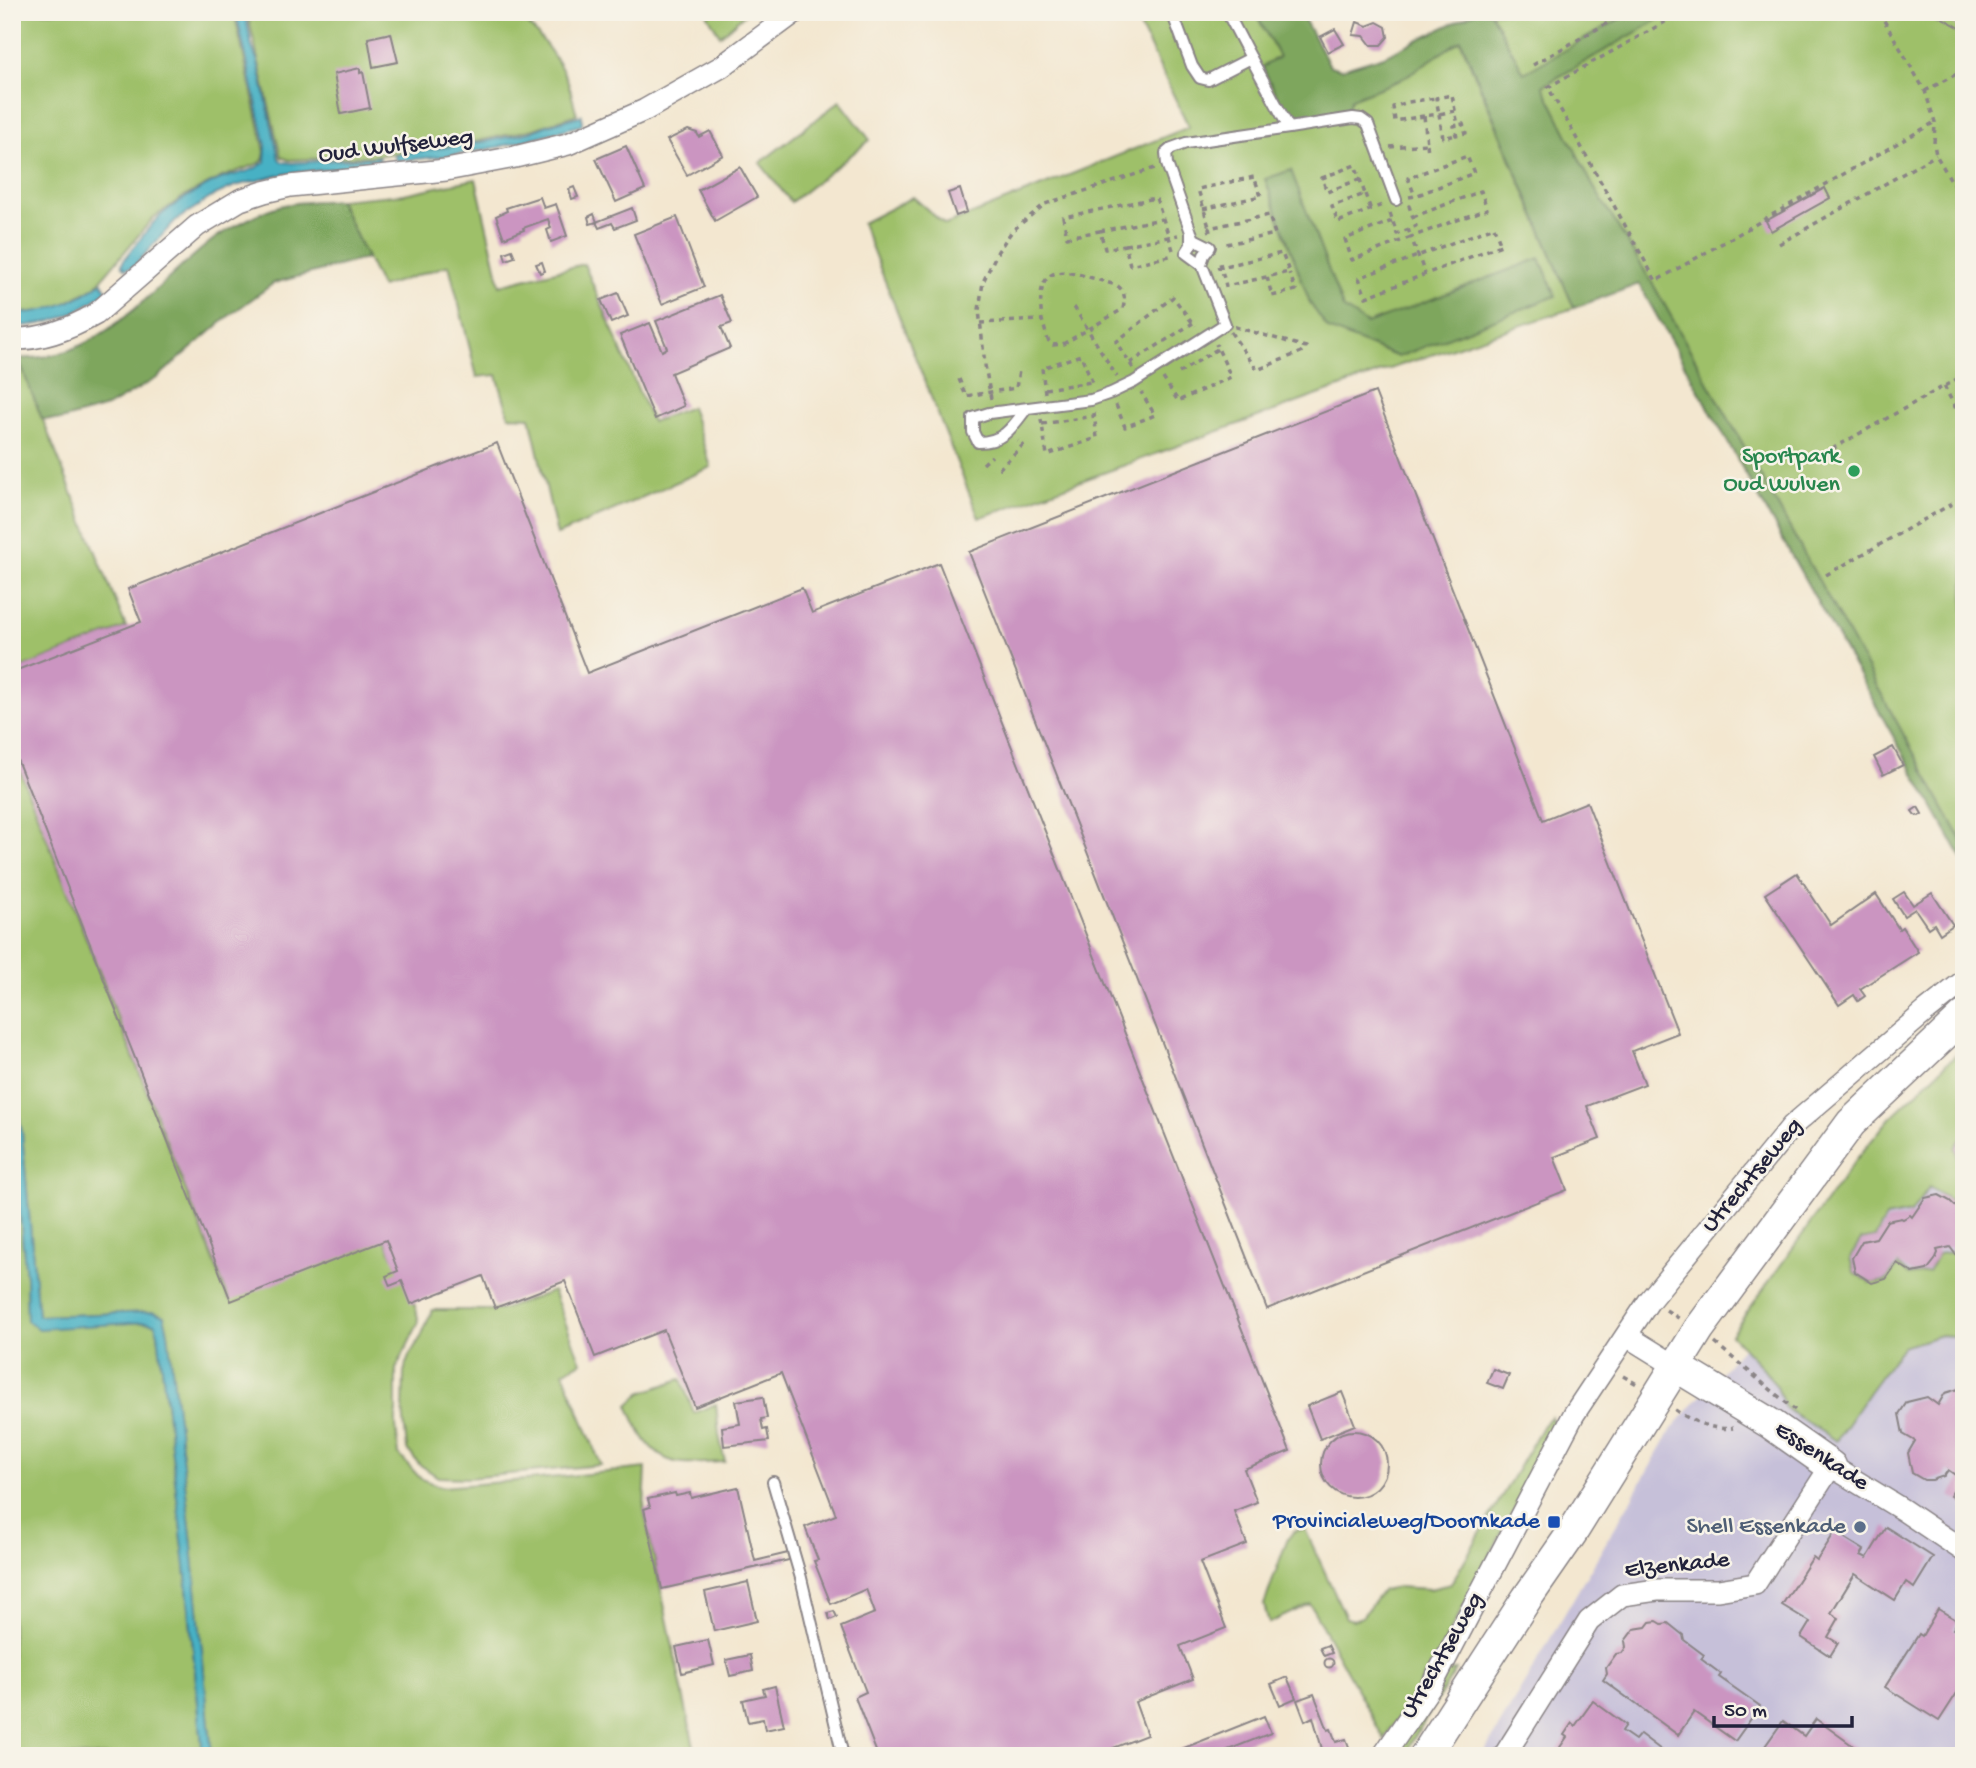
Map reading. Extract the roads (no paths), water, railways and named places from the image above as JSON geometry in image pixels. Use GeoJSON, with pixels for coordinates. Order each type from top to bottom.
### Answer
{"type":"FeatureCollection","features":[{"type":"Feature","properties":{"kind":"main road","name":"Utrechtseweg"},"geometry":{"type":"LineString","coordinates":[[1425,1756],[1572,1533],[1699,1329],[1851,1123],[1964,1016]]}},
{"type":"Feature","properties":{"kind":"main road","name":"Essenkade"},"geometry":{"type":"LineString","coordinates":[[1677,1367],[1771,1424],[1831,1466]]}},
{"type":"Feature","properties":{"kind":"street","name":"Oud Wulfseweg"},"geometry":{"type":"LineString","coordinates":[[12,340],[56,333],[96,314],[197,226],[240,201],[264,191],[290,186],[446,170],[568,144],[645,110],[721,67],[795,12]]}},
{"type":"Feature","properties":{"kind":"street","name":"Utrechtseweg"},"geometry":{"type":"LineString","coordinates":[[1383,1756],[1433,1682],[1574,1414],[1649,1301],[1792,1126],[1964,981]]}},
{"type":"Feature","properties":{"kind":"street"},"geometry":{"type":"LineString","coordinates":[[1627,1336],[1677,1367]]}},
{"type":"Feature","properties":{"kind":"street","name":"Essenkade"},"geometry":{"type":"LineString","coordinates":[[1831,1466],[1964,1551]]}},
{"type":"Feature","properties":{"kind":"street","name":"Elzenkade"},"geometry":{"type":"LineString","coordinates":[[1504,1756],[1589,1621],[1622,1594],[1657,1590],[1718,1590],[1755,1584],[1831,1466]]}},
{"type":"Feature","properties":{"kind":"lane"},"geometry":{"type":"LineString","coordinates":[[1172,12],[1192,66],[1200,78],[1208,80],[1251,58]]}},
{"type":"Feature","properties":{"kind":"lane"},"geometry":{"type":"LineString","coordinates":[[1227,12],[1289,128]]}},
{"type":"Feature","properties":{"kind":"lane"},"geometry":{"type":"LineString","coordinates":[[1191,232],[1191,245],[1186,253],[1201,264],[1212,247],[1195,239],[1191,232],[1167,164],[1166,153],[1186,143],[1361,119],[1368,124],[1396,200]]}},
{"type":"Feature","properties":{"kind":"lane"},"geometry":{"type":"LineString","coordinates":[[1026,409],[1009,430],[993,442],[978,442],[973,432],[973,418],[994,413],[1095,399],[1137,380],[1225,324],[1204,270]]}},
{"type":"Feature","properties":{"kind":"lane"},"geometry":{"type":"LineString","coordinates":[[773,1482],[801,1578],[843,1756]]}},
{"type":"Feature","properties":{"kind":"water"},"geometry":{"type":"Polygon","coordinates":[[[236,12],[245,12],[279,159],[292,163],[379,157],[380,164],[284,174],[235,186],[215,195],[175,221],[133,267],[126,269],[122,265],[123,261],[167,210],[214,182],[254,169],[265,162],[266,146],[236,12]]]}},
{"type":"Feature","properties":{"kind":"water"},"geometry":{"type":"Polygon","coordinates":[[[582,115],[582,125],[499,147],[449,156],[396,161],[394,155],[531,132],[582,115]]]}},
{"type":"Feature","properties":{"kind":"water"},"geometry":{"type":"Polygon","coordinates":[[[102,282],[107,291],[74,312],[39,324],[12,326],[12,314],[37,312],[60,306],[102,282]]]}},
{"type":"Feature","properties":{"kind":"water"},"geometry":{"type":"Polygon","coordinates":[[[12,1108],[19,1116],[22,1132],[38,1316],[154,1312],[164,1316],[191,1535],[212,1756],[203,1756],[185,1566],[158,1333],[155,1324],[146,1322],[39,1329],[27,1321],[12,1108]]]}},
{"type":"Feature","properties":{"kind":"place","name":"Sportpark Oud Wulven"},"geometry":{"type":"Point","coordinates":[1854,471]}},
{"type":"Feature","properties":{"kind":"place","name":"Provincialeweg/Doornkade"},"geometry":{"type":"Point","coordinates":[1554,1522]}},
{"type":"Feature","properties":{"kind":"place","name":"Shell Essenkade"},"geometry":{"type":"Point","coordinates":[1860,1527]}}]}
